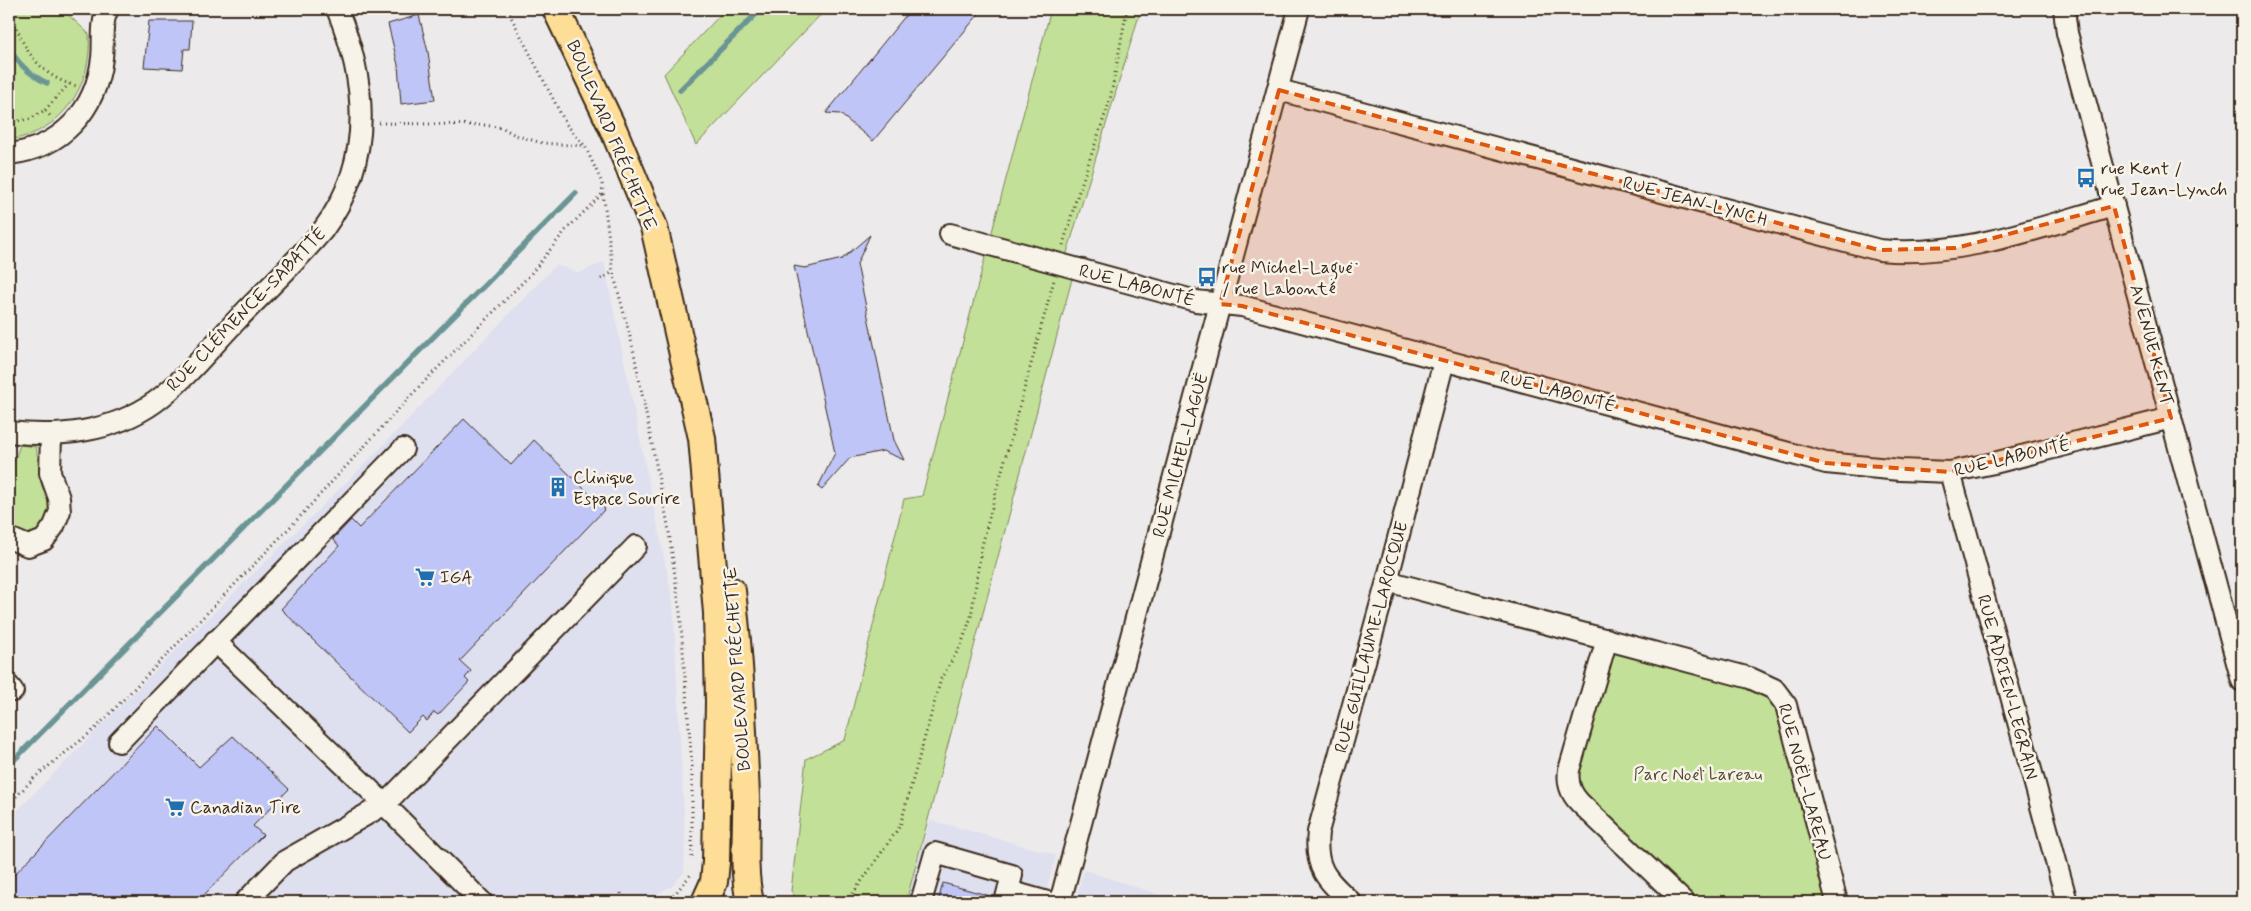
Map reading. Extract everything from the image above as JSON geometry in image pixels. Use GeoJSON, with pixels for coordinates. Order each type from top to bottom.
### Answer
{"type":"FeatureCollection","features":[{"type":"Feature","properties":{"kind":"main road","name":"BOULEVARD FRÉCHETTE"},"geometry":{"type":"LineString","coordinates":[[556,9],[614,131],[654,227],[702,438],[715,571],[719,702],[716,862],[714,882],[706,902]]}},
{"type":"Feature","properties":{"kind":"main road","name":"BOULEVARD FRÉCHETTE"},"geometry":{"type":"LineString","coordinates":[[702,438],[713,466],[719,492],[734,606],[745,767],[746,880],[750,902]]}},
{"type":"Feature","properties":{"kind":"street"},"geometry":{"type":"LineString","coordinates":[[9,154],[29,151],[58,137],[74,124],[94,90],[100,72],[104,21],[108,9]]}},
{"type":"Feature","properties":{"kind":"street","name":"RUE CLÉMENCE-SABATTÉ"},"geometry":{"type":"LineString","coordinates":[[9,432],[51,434],[77,432],[115,422],[136,414],[156,401],[175,384],[314,240],[330,220],[352,176],[362,122],[361,94],[356,66],[338,9]]}},
{"type":"Feature","properties":{"kind":"street","name":"RUE MICHEL-LAGUË"},"geometry":{"type":"LineString","coordinates":[[1060,902],[1279,90],[1299,9]]}},
{"type":"Feature","properties":{"kind":"street","name":"AVENUE KENT"},"geometry":{"type":"LineString","coordinates":[[2064,9],[2067,32],[2242,681]]}},
{"type":"Feature","properties":{"kind":"street","name":"RUE JEAN-LYNCH"},"geometry":{"type":"LineString","coordinates":[[1279,90],[1879,250],[1925,252],[1962,247],[2114,206]]}},
{"type":"Feature","properties":{"kind":"street","name":"RUE LABONTÉ"},"geometry":{"type":"LineString","coordinates":[[950,234],[1196,301],[1242,306],[1826,463],[1900,470],[1950,472],[1994,463],[2172,418]]}},
{"type":"Feature","properties":{"kind":"street","name":"RUE GUILLAUME-LAROCQUE"},"geometry":{"type":"LineString","coordinates":[[1350,902],[1325,876],[1317,858],[1317,842],[1444,361]]}},
{"type":"Feature","properties":{"kind":"street"},"geometry":{"type":"LineString","coordinates":[[9,538],[28,546],[44,540],[54,526],[60,511],[59,498],[50,473],[51,434]]}},
{"type":"Feature","properties":{"kind":"street"},"geometry":{"type":"LineString","coordinates":[[119,742],[403,449]]}},
{"type":"Feature","properties":{"kind":"street","name":"RUE ADRIEN-LEGRAIN"},"geometry":{"type":"LineString","coordinates":[[1950,472],[2067,902]]}},
{"type":"Feature","properties":{"kind":"street"},"geometry":{"type":"LineString","coordinates":[[245,902],[285,861],[384,804],[636,546]]}},
{"type":"Feature","properties":{"kind":"street","name":"RUE NOËL-LAREAU"},"geometry":{"type":"LineString","coordinates":[[1387,581],[1750,678],[1769,686],[1780,694],[1786,705],[1837,902]]}},
{"type":"Feature","properties":{"kind":"street"},"geometry":{"type":"LineString","coordinates":[[1607,639],[1569,770],[1569,784],[1573,794],[1580,803],[1684,902]]}},
{"type":"Feature","properties":{"kind":"street"},"geometry":{"type":"LineString","coordinates":[[215,641],[384,804],[482,902]]}},
{"type":"Feature","properties":{"kind":"street"},"geometry":{"type":"LineString","coordinates":[[921,902],[935,853],[1012,875],[1007,896],[1048,902]]}},
{"type":"Feature","properties":{"kind":"path"},"geometry":{"type":"LineString","coordinates":[[10,9],[22,40],[37,66],[69,84],[94,90]]}},
{"type":"Feature","properties":{"kind":"path"},"geometry":{"type":"LineString","coordinates":[[507,9],[566,124],[585,146],[602,183],[614,272],[634,348],[668,525],[680,612],[692,766],[694,865],[675,894],[660,902]]}},
{"type":"Feature","properties":{"kind":"path"},"geometry":{"type":"LineString","coordinates":[[1062,252],[1075,203],[1110,100],[1127,9]]}},
{"type":"Feature","properties":{"kind":"path"},"geometry":{"type":"LineString","coordinates":[[9,122],[30,119],[45,110],[69,84]]}},
{"type":"Feature","properties":{"kind":"path"},"geometry":{"type":"LineString","coordinates":[[45,110],[55,121],[58,137]]}},
{"type":"Feature","properties":{"kind":"path"},"geometry":{"type":"LineString","coordinates":[[374,122],[484,125],[503,128],[515,135],[542,143],[585,146]]}},
{"type":"Feature","properties":{"kind":"path"},"geometry":{"type":"LineString","coordinates":[[9,804],[36,777],[94,729],[294,523],[418,388],[524,281],[565,232],[603,193]]}},
{"type":"Feature","properties":{"kind":"path"},"geometry":{"type":"LineString","coordinates":[[601,279],[614,272]]}},
{"type":"Feature","properties":{"kind":"path"},"geometry":{"type":"LineString","coordinates":[[847,902],[900,826],[941,679],[967,632],[975,601],[981,550],[988,518],[1056,275]]}},
{"type":"Feature","properties":{"kind":"path"},"geometry":{"type":"LineString","coordinates":[[621,893],[622,902]]}},
{"type":"Feature","properties":{"kind":"highlighted area"},"geometry":{"type":"Polygon","coordinates":[[[1279,90],[1879,250],[1956,248],[2114,206],[2171,418],[1950,472],[1826,463],[1242,306],[1220,304],[1279,90]]]}},
{"type":"Feature","properties":{"kind":"shaded area"},"geometry":{"type":"Polygon","coordinates":[[[604,262],[673,602],[685,840],[684,872],[672,886],[640,902],[9,902],[9,819],[175,651],[369,460],[556,265],[579,273],[604,262]]]}},
{"type":"Feature","properties":{"kind":"shaded area"},"geometry":{"type":"Polygon","coordinates":[[[930,820],[1056,855],[1043,902],[906,902],[930,820]]]}},
{"type":"Feature","properties":{"kind":"shaded area"},"geometry":{"type":"Polygon","coordinates":[[[1084,870],[1178,901],[1180,902],[1075,902],[1084,870]]]}},
{"type":"Feature","properties":{"kind":"green space"},"geometry":{"type":"Polygon","coordinates":[[[9,9],[62,9],[89,34],[89,53],[86,71],[79,88],[70,104],[59,117],[44,128],[28,136],[9,140],[9,9]]]}},
{"type":"Feature","properties":{"kind":"green space"},"geometry":{"type":"Polygon","coordinates":[[[726,9],[826,9],[696,145],[664,74],[726,9]]]}},
{"type":"Feature","properties":{"kind":"green space"},"geometry":{"type":"Polygon","coordinates":[[[1051,9],[1141,9],[1067,253],[1072,279],[906,902],[798,902],[791,891],[806,759],[845,740],[904,499],[922,496],[1051,9]]]}},
{"type":"Feature","properties":{"kind":"green space"},"geometry":{"type":"Polygon","coordinates":[[[20,445],[36,447],[41,483],[50,508],[49,519],[46,524],[32,536],[18,533],[9,526],[9,476],[20,445]]]}},
{"type":"Feature","properties":{"kind":"green space","name":"Parc Noël Lareau"},"geometry":{"type":"Polygon","coordinates":[[[1612,638],[1789,690],[1832,902],[1684,902],[1591,820],[1569,775],[1612,638]]]}},
{"type":"Feature","properties":{"kind":"building"},"geometry":{"type":"Polygon","coordinates":[[[911,9],[983,9],[873,141],[840,114],[826,113],[911,9]]]}},
{"type":"Feature","properties":{"kind":"building"},"geometry":{"type":"Polygon","coordinates":[[[419,15],[428,52],[435,100],[401,104],[398,65],[388,24],[419,15]]]}},
{"type":"Feature","properties":{"kind":"building"},"geometry":{"type":"Polygon","coordinates":[[[149,21],[192,21],[190,49],[184,49],[182,69],[144,67],[149,21]]]}},
{"type":"Feature","properties":{"kind":"building"},"geometry":{"type":"Polygon","coordinates":[[[870,235],[857,264],[894,440],[904,460],[883,451],[850,458],[822,490],[818,487],[835,453],[794,266],[805,268],[842,259],[870,235]]]}},
{"type":"Feature","properties":{"kind":"building","name":"IGA"},"geometry":{"type":"Polygon","coordinates":[[[464,419],[511,465],[534,440],[605,509],[460,661],[471,671],[465,678],[469,682],[438,715],[434,712],[427,721],[423,717],[408,732],[281,609],[339,546],[333,539],[351,520],[359,528],[464,419]]]}},
{"type":"Feature","properties":{"kind":"building","name":"Canadian Tire"},"geometry":{"type":"Polygon","coordinates":[[[158,726],[199,767],[233,736],[289,789],[253,826],[263,835],[197,902],[9,902],[9,880],[158,726]]]}},
{"type":"Feature","properties":{"kind":"building"},"geometry":{"type":"Polygon","coordinates":[[[943,883],[994,897],[993,902],[938,902],[943,883]]]}},
{"type":"Feature","properties":{"kind":"waterway"},"geometry":{"type":"LineString","coordinates":[[680,90],[761,9]]}},
{"type":"Feature","properties":{"kind":"waterway"},"geometry":{"type":"LineString","coordinates":[[9,48],[25,68],[47,83]]}},
{"type":"Feature","properties":{"kind":"waterway"},"geometry":{"type":"LineString","coordinates":[[9,765],[576,193]]}},
{"type":"Feature","properties":{"kind":"place","name":"rue Kent / rue Jean-Lynch"},"geometry":{"type":"Point","coordinates":[2086,178]}},
{"type":"Feature","properties":{"kind":"place","name":"rue Michel-Laguë / rue Labonté"},"geometry":{"type":"Point","coordinates":[1207,277]}},
{"type":"Feature","properties":{"kind":"place","name":"Clinique Espace Sourire"},"geometry":{"type":"Point","coordinates":[558,487]}},
{"type":"Feature","properties":{"kind":"place","name":"IGA"},"geometry":{"type":"Point","coordinates":[425,577]}},
{"type":"Feature","properties":{"kind":"place","name":"Canadian Tire"},"geometry":{"type":"Point","coordinates":[175,807]}}]}
